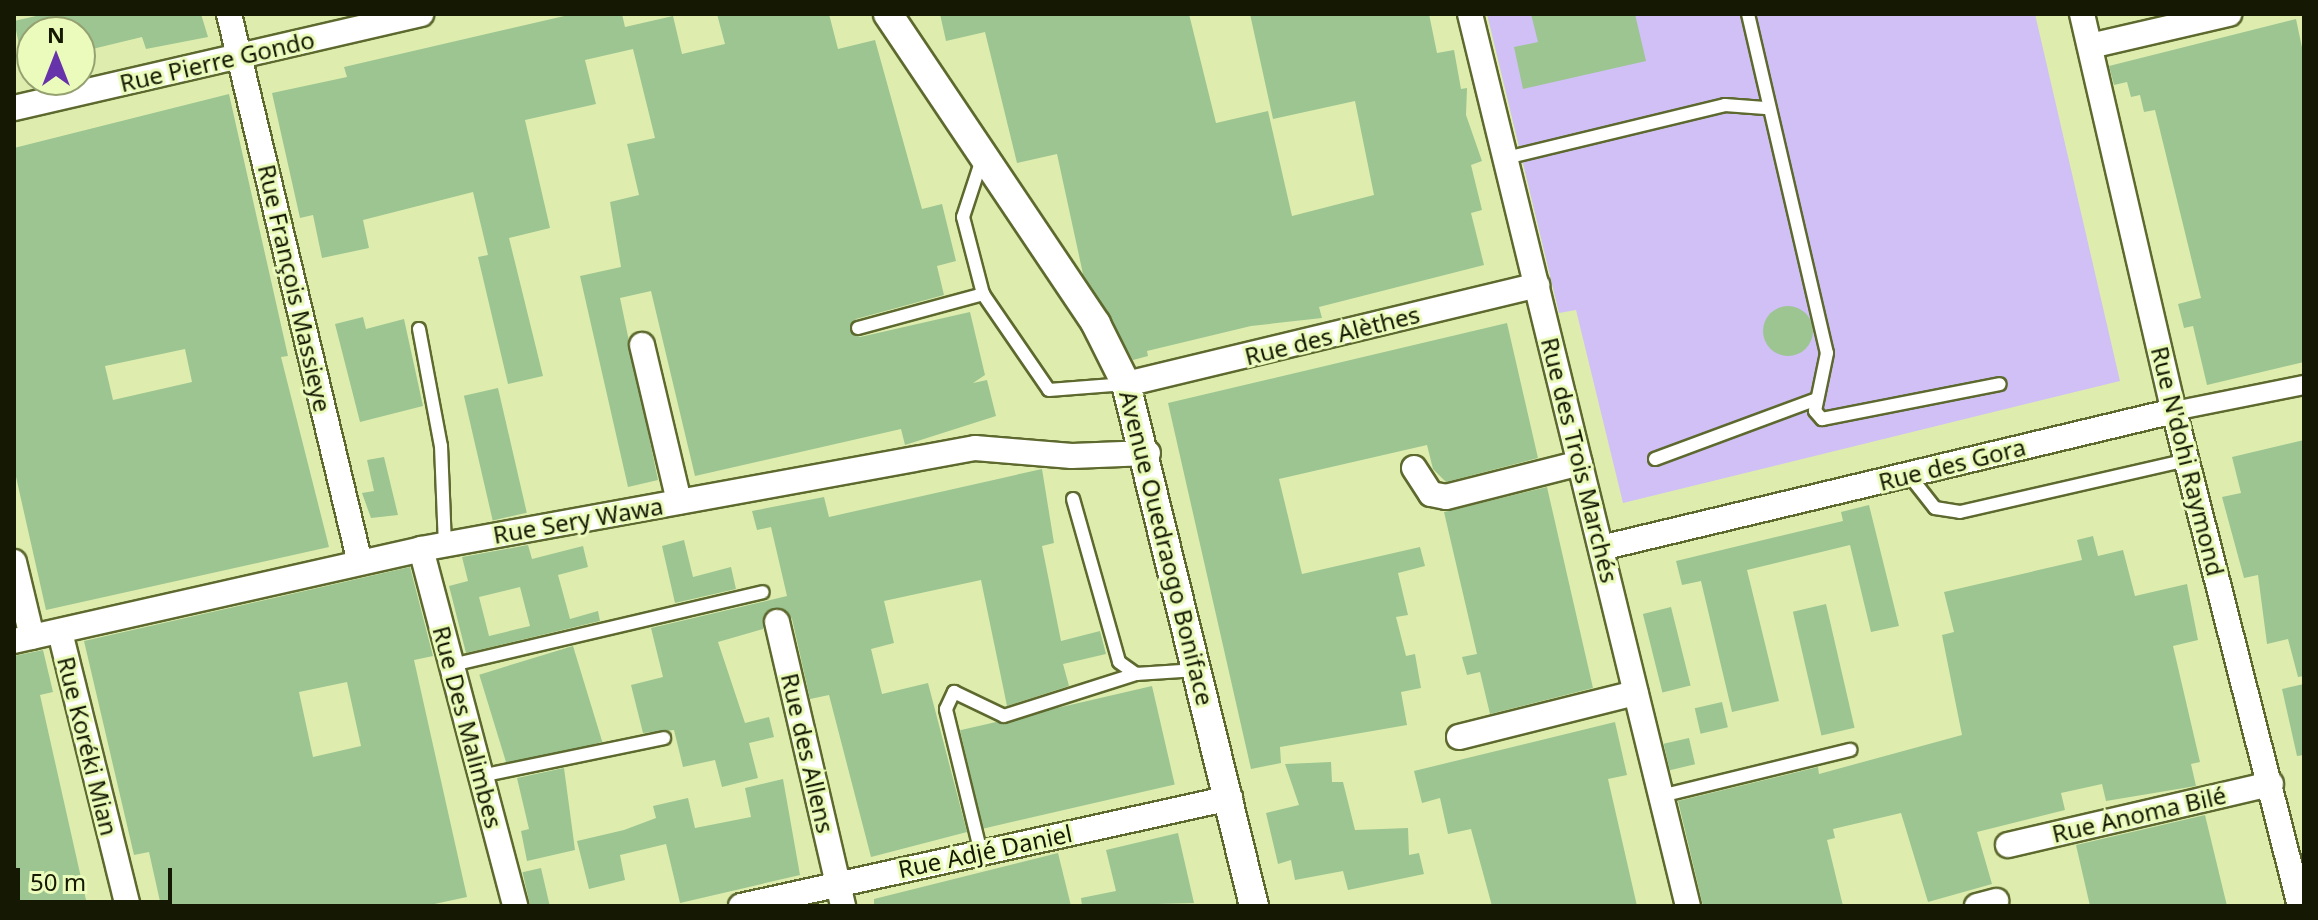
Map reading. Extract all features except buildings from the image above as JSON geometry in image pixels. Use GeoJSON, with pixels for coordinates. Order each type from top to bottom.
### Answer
{"type":"FeatureCollection","features":[{"type":"Feature","properties":{"kind":"street","name":"Rue François Massieye"},"geometry":{"type":"LineString","coordinates":[[229,14],[360,563]]}},
{"type":"Feature","properties":{"kind":"street","name":"Rue Pierre Gondo"},"geometry":{"type":"LineString","coordinates":[[14,108],[421,14]]}},
{"type":"Feature","properties":{"kind":"street","name":"Avenue Ouedraogo Boniface"},"geometry":{"type":"LineString","coordinates":[[888,14],[1096,324],[1126,384],[1148,453],[1254,906]]}},
{"type":"Feature","properties":{"kind":"street","name":"Rue des Trois Marchés"},"geometry":{"type":"LineString","coordinates":[[1470,14],[1688,906]]}},
{"type":"Feature","properties":{"kind":"street","name":"Rue N'dohi Raymond"},"geometry":{"type":"LineString","coordinates":[[2082,14],[2174,411],[2300,899]]}},
{"type":"Feature","properties":{"kind":"street"},"geometry":{"type":"LineString","coordinates":[[2090,46],[2229,14]]}},
{"type":"Feature","properties":{"kind":"street","name":"Rue des Alèthes"},"geometry":{"type":"LineString","coordinates":[[1126,384],[1537,285]]}},
{"type":"Feature","properties":{"kind":"street"},"geometry":{"type":"LineString","coordinates":[[642,345],[679,502]]}},
{"type":"Feature","properties":{"kind":"street","name":"Rue des Gora"},"geometry":{"type":"LineString","coordinates":[[1601,548],[2174,411],[2304,385]]}},
{"type":"Feature","properties":{"kind":"street","name":"Rue Sery Wawa"},"geometry":{"type":"LineString","coordinates":[[23,639],[433,547],[975,448],[1072,456],[1148,453]]}},
{"type":"Feature","properties":{"kind":"street"},"geometry":{"type":"LineString","coordinates":[[1414,468],[1431,494],[1446,497],[1580,463]]}},
{"type":"Feature","properties":{"kind":"street","name":"Rue Des Malimbes"},"geometry":{"type":"LineString","coordinates":[[433,547],[452,665],[515,906]]}},
{"type":"Feature","properties":{"kind":"street"},"geometry":{"type":"LineString","coordinates":[[14,562],[23,639]]}},
{"type":"Feature","properties":{"kind":"street","name":"Rue des Allens"},"geometry":{"type":"LineString","coordinates":[[777,622],[841,895]]}},
{"type":"Feature","properties":{"kind":"street","name":"Rue Koréki Mian"},"geometry":{"type":"LineString","coordinates":[[60,632],[128,906]]}},
{"type":"Feature","properties":{"kind":"street"},"geometry":{"type":"LineString","coordinates":[[1459,737],[1636,693]]}},
{"type":"Feature","properties":{"kind":"street","name":"Rue Anoma Bilé"},"geometry":{"type":"LineString","coordinates":[[2008,845],[2271,784]]}},
{"type":"Feature","properties":{"kind":"street","name":"Rue Adjé Daniel"},"geometry":{"type":"LineString","coordinates":[[741,906],[841,895],[981,853],[1230,798]]}},
{"type":"Feature","properties":{"kind":"lane"},"geometry":{"type":"LineString","coordinates":[[1748,14],[1765,108],[1779,124],[1827,353],[1817,399],[1822,419],[2000,384]]}},
{"type":"Feature","properties":{"kind":"lane"},"geometry":{"type":"LineString","coordinates":[[1506,158],[1725,105],[1765,108]]}},
{"type":"Feature","properties":{"kind":"lane"},"geometry":{"type":"LineString","coordinates":[[983,156],[963,217],[983,294],[1049,390],[1126,384]]}},
{"type":"Feature","properties":{"kind":"lane"},"geometry":{"type":"LineString","coordinates":[[858,328],[983,294]]}},
{"type":"Feature","properties":{"kind":"lane"},"geometry":{"type":"LineString","coordinates":[[419,329],[441,446],[433,547]]}},
{"type":"Feature","properties":{"kind":"lane"},"geometry":{"type":"LineString","coordinates":[[1655,459],[1817,399]]}},
{"type":"Feature","properties":{"kind":"lane"},"geometry":{"type":"LineString","coordinates":[[1909,475],[1935,508],[1960,512],[2187,460]]}},
{"type":"Feature","properties":{"kind":"lane"},"geometry":{"type":"LineString","coordinates":[[1073,499],[1119,662],[1136,674]]}},
{"type":"Feature","properties":{"kind":"lane"},"geometry":{"type":"LineString","coordinates":[[452,665],[763,592]]}},
{"type":"Feature","properties":{"kind":"lane"},"geometry":{"type":"LineString","coordinates":[[981,853],[946,709],[954,692],[1004,716],[1136,674],[1200,670]]}},
{"type":"Feature","properties":{"kind":"lane"},"geometry":{"type":"LineString","coordinates":[[481,776],[664,738]]}},
{"type":"Feature","properties":{"kind":"lane"},"geometry":{"type":"LineString","coordinates":[[1661,796],[1850,750]]}},
{"type":"Feature","properties":{"kind":"shaded area"},"geometry":{"type":"Polygon","coordinates":[[[1487,14],[2035,14],[2120,381],[1623,503],[1576,310],[1559,313],[1487,14]]]}}]}
